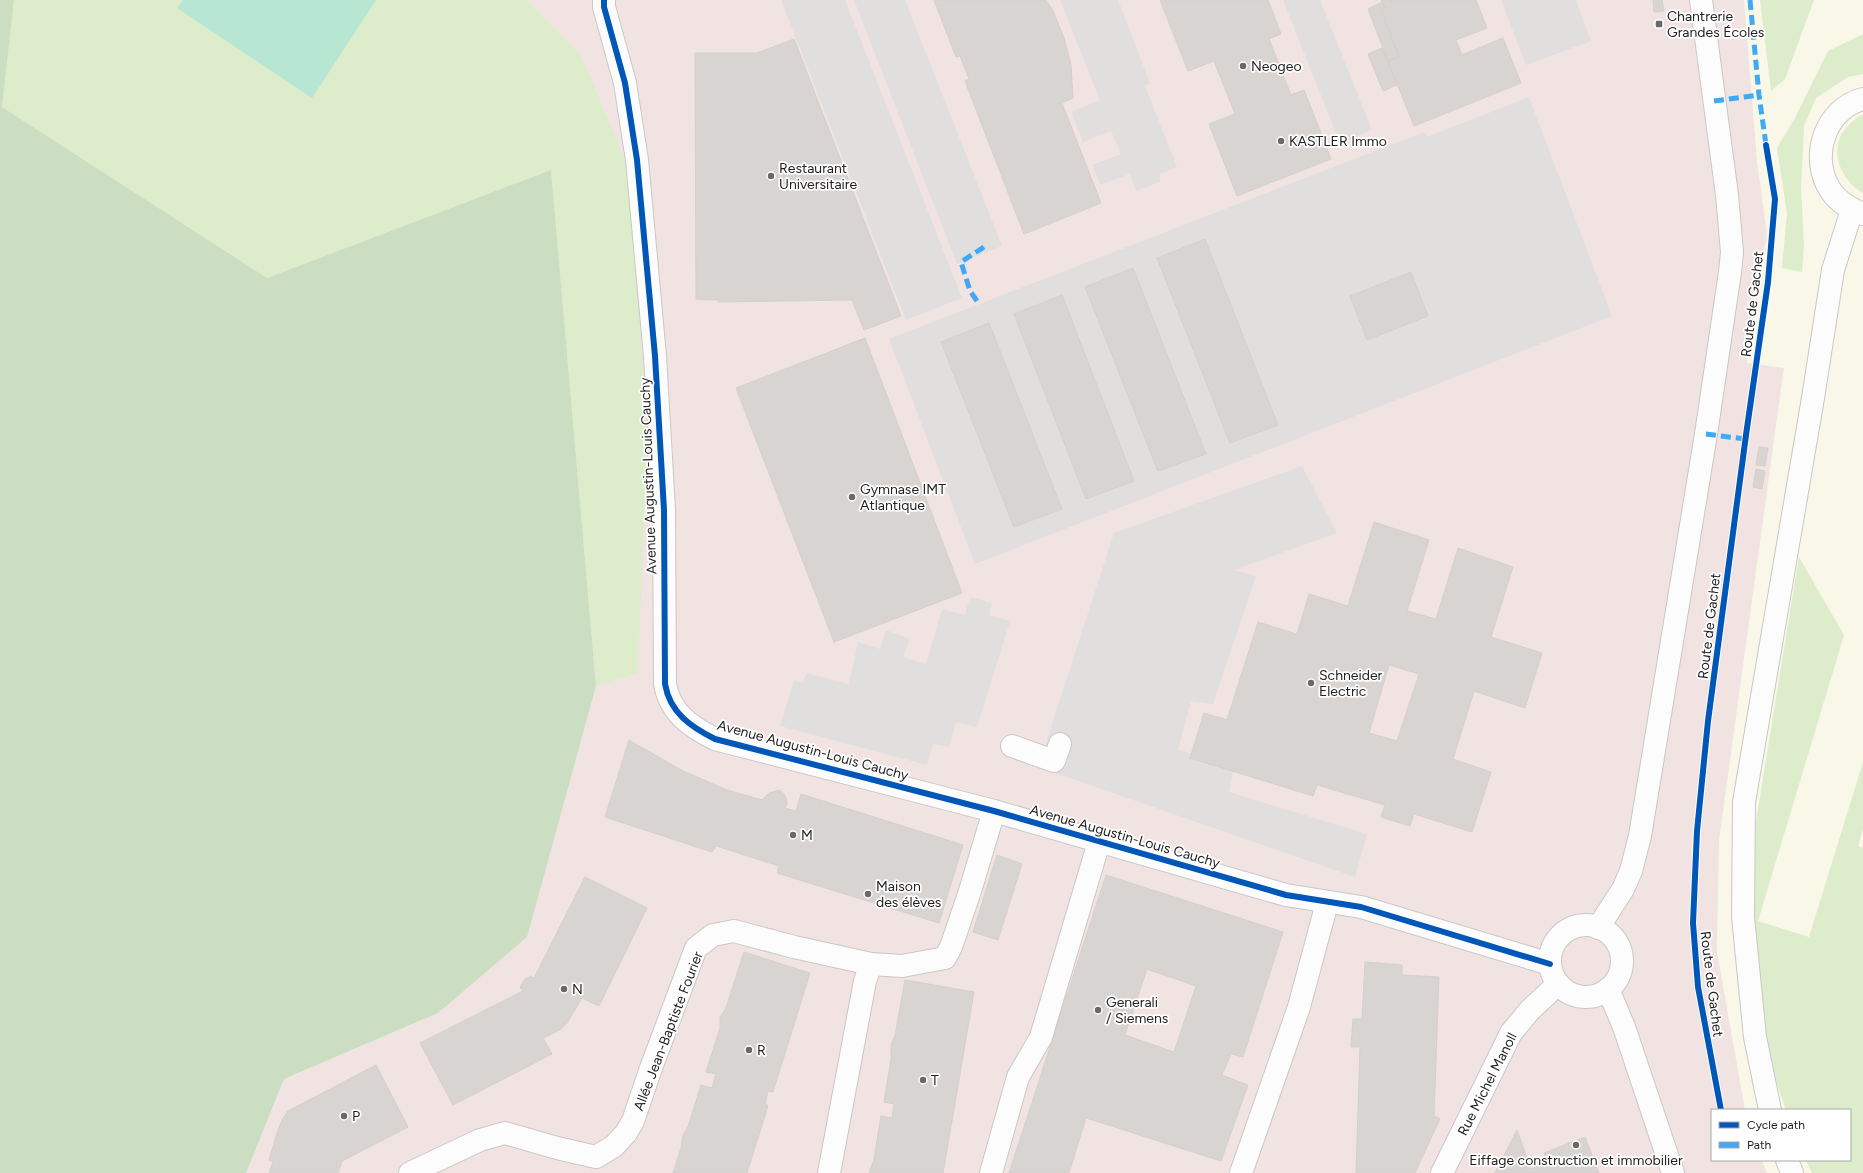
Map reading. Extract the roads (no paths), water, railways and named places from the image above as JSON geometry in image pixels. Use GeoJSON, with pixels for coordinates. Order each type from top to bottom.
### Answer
{"type":"FeatureCollection","features":[{"type":"Feature","properties":{"kind":"street","name":"Route de Gachet"},"geometry":{"type":"LineString","coordinates":[[1598,928],[1623,889],[1631,871],[1640,836],[1706,434],[1730,272],[1732,252],[1727,195],[1701,0]]}},
{"type":"Feature","properties":{"kind":"street","name":"Avenue Augustin-Louis Cauchy"},"geometry":{"type":"LineString","coordinates":[[598,2],[625,83],[637,160],[655,356],[663,502],[664,666],[667,693],[679,714],[698,730],[715,739],[994,811],[1286,895],[1326,903],[1361,907],[1554,974]]}},
{"type":"Feature","properties":{"kind":"street"},"geometry":{"type":"LineString","coordinates":[[1770,1109],[1755,1037],[1743,917],[1744,802],[1813,398],[1833,270],[1857,212],[1840,202],[1828,185],[1821,166],[1823,139],[1828,126],[1836,116],[1846,107],[1863,99]]}},
{"type":"Feature","properties":{"kind":"street"},"geometry":{"type":"LineString","coordinates":[[1012,746],[1054,761],[1060,744]]}},
{"type":"Feature","properties":{"kind":"street","name":"Allée Jean-Baptiste Fourier"},"geometry":{"type":"LineString","coordinates":[[410,1173],[480,1140],[505,1133],[557,1148],[596,1165],[626,1133],[634,1121],[651,1068],[696,948],[713,935],[734,931],[794,947],[871,964],[902,966],[945,958],[951,947],[966,905],[994,811]]}},
{"type":"Feature","properties":{"kind":"street"},"geometry":{"type":"LineString","coordinates":[[991,1173],[1018,1077],[1041,1036],[1099,842]]}},
{"type":"Feature","properties":{"kind":"street"},"geometry":{"type":"LineString","coordinates":[[1241,1173],[1299,1007],[1326,903]]}},
{"type":"Feature","properties":{"kind":"street"},"geometry":{"type":"LineString","coordinates":[[1587,926],[1598,928],[1610,936],[1617,944],[1620,953],[1620,972],[1608,989],[1595,996],[1585,997],[1570,993],[1554,974],[1553,948],[1562,935],[1576,927],[1587,926]]}},
{"type":"Feature","properties":{"kind":"street"},"geometry":{"type":"LineString","coordinates":[[829,1173],[865,981],[871,964]]}},
{"type":"Feature","properties":{"kind":"street","name":"Rue Michel Manoll"},"geometry":{"type":"LineString","coordinates":[[1442,1173],[1511,1033],[1530,1010],[1554,974]]}},
{"type":"Feature","properties":{"kind":"street"},"geometry":{"type":"LineString","coordinates":[[1608,989],[1624,1027],[1673,1173]]}},
{"type":"Feature","properties":{"kind":"street"},"geometry":{"type":"LineString","coordinates":[[1787,1161],[1792,1173]]}},
{"type":"Feature","properties":{"kind":"place","name":"Chantrerie Grandes Écoles"},"geometry":{"type":"Point","coordinates":[1659,24]}},
{"type":"Feature","properties":{"kind":"place","name":"Neogeo"},"geometry":{"type":"Point","coordinates":[1243,66]}},
{"type":"Feature","properties":{"kind":"place","name":"KASTLER Immo"},"geometry":{"type":"Point","coordinates":[1281,141]}},
{"type":"Feature","properties":{"kind":"place","name":"Restaurant Universitaire"},"geometry":{"type":"Point","coordinates":[771,176]}},
{"type":"Feature","properties":{"kind":"place","name":"Gymnase IMT Atlantique"},"geometry":{"type":"Point","coordinates":[852,497]}},
{"type":"Feature","properties":{"kind":"place","name":"Schneider Electric"},"geometry":{"type":"Point","coordinates":[1311,683]}},
{"type":"Feature","properties":{"kind":"place","name":"M"},"geometry":{"type":"Point","coordinates":[793,835]}},
{"type":"Feature","properties":{"kind":"place","name":"Maison des élèves"},"geometry":{"type":"Point","coordinates":[868,894]}},
{"type":"Feature","properties":{"kind":"place","name":"N"},"geometry":{"type":"Point","coordinates":[564,989]}},
{"type":"Feature","properties":{"kind":"place","name":"Generali / Siemens"},"geometry":{"type":"Point","coordinates":[1098,1010]}},
{"type":"Feature","properties":{"kind":"place","name":"R"},"geometry":{"type":"Point","coordinates":[749,1050]}},
{"type":"Feature","properties":{"kind":"place","name":"T"},"geometry":{"type":"Point","coordinates":[923,1080]}},
{"type":"Feature","properties":{"kind":"place","name":"P"},"geometry":{"type":"Point","coordinates":[344,1116]}},
{"type":"Feature","properties":{"kind":"place","name":"Eiffage construction et immobilier"},"geometry":{"type":"Point","coordinates":[1576,1145]}}]}
